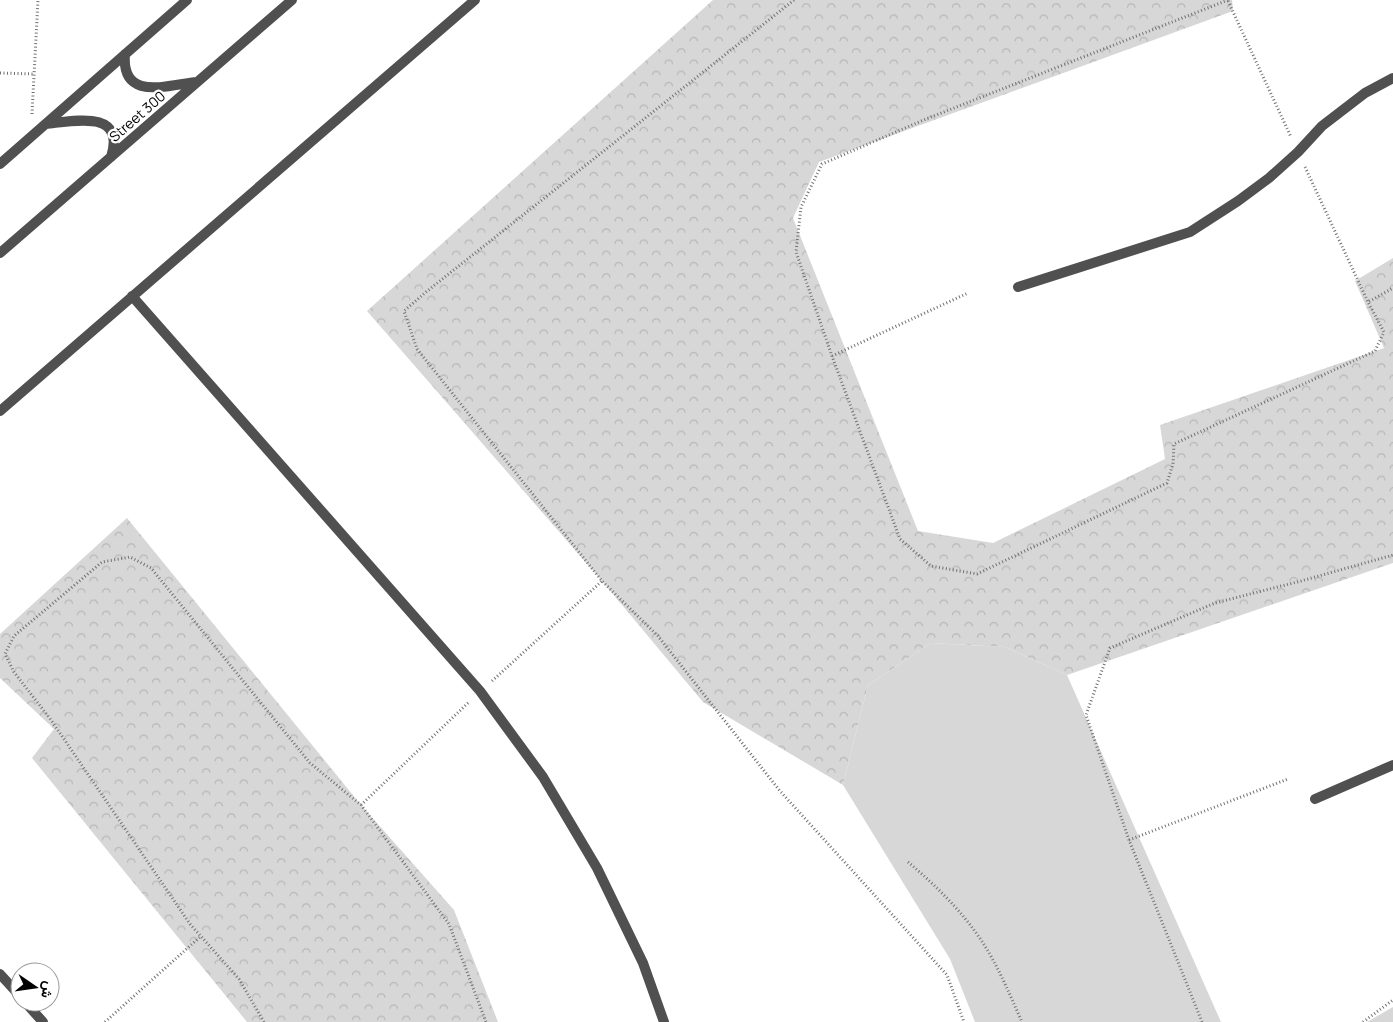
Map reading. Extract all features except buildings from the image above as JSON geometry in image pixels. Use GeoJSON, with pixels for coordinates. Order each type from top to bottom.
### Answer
{"type":"FeatureCollection","features":[{"type":"Feature","properties":{"kind":"street"},"geometry":{"type":"LineString","coordinates":[[0,164],[187,0]]}},
{"type":"Feature","properties":{"kind":"street","name":"Street 300"},"geometry":{"type":"LineString","coordinates":[[0,253],[292,0]]}},
{"type":"Feature","properties":{"kind":"street"},"geometry":{"type":"LineString","coordinates":[[0,411],[475,0]]}},
{"type":"Feature","properties":{"kind":"street"},"geometry":{"type":"LineString","coordinates":[[126,54],[126,72],[130,80],[137,85],[146,88],[198,82]]}},
{"type":"Feature","properties":{"kind":"street"},"geometry":{"type":"LineString","coordinates":[[1018,287],[1190,232],[1269,178],[1298,152],[1322,126],[1365,93],[1393,78]]}},
{"type":"Feature","properties":{"kind":"street"},"geometry":{"type":"LineString","coordinates":[[46,124],[88,119],[98,121],[108,127],[113,136],[114,147],[111,157]]}},
{"type":"Feature","properties":{"kind":"street"},"geometry":{"type":"LineString","coordinates":[[132,296],[480,691],[543,777],[597,868],[643,963],[664,1022]]}},
{"type":"Feature","properties":{"kind":"street"},"geometry":{"type":"LineString","coordinates":[[1315,799],[1393,765]]}},
{"type":"Feature","properties":{"kind":"street"},"geometry":{"type":"LineString","coordinates":[[0,974],[10,985]]}},
{"type":"Feature","properties":{"kind":"street"},"geometry":{"type":"LineString","coordinates":[[34,1012],[43,1022]]}},
{"type":"Feature","properties":{"kind":"path"},"geometry":{"type":"LineString","coordinates":[[30,138],[38,0]]}},
{"type":"Feature","properties":{"kind":"path"},"geometry":{"type":"LineString","coordinates":[[794,0],[404,311],[417,349],[602,581],[658,636],[780,791],[947,976],[964,1022]]}},
{"type":"Feature","properties":{"kind":"path"},"geometry":{"type":"LineString","coordinates":[[1228,0],[926,119],[822,164],[802,207],[796,252],[832,356],[900,539],[931,566],[977,574],[1166,483],[1173,464],[1174,444],[1375,351],[1384,332],[1368,302],[1393,288]]}},
{"type":"Feature","properties":{"kind":"path"},"geometry":{"type":"LineString","coordinates":[[0,73],[35,74]]}},
{"type":"Feature","properties":{"kind":"path"},"geometry":{"type":"LineString","coordinates":[[832,356],[968,293]]}},
{"type":"Feature","properties":{"kind":"path"},"geometry":{"type":"LineString","coordinates":[[1202,1022],[1129,840],[1086,715],[1110,648],[1215,603],[1393,555]]}},
{"type":"Feature","properties":{"kind":"path"},"geometry":{"type":"LineString","coordinates":[[264,1022],[239,979],[190,924],[51,720],[14,672],[5,654],[14,636],[102,562],[130,556],[150,568],[310,762],[361,805],[449,924],[486,1022]]}},
{"type":"Feature","properties":{"kind":"path"},"geometry":{"type":"LineString","coordinates":[[1129,840],[1288,779]]}},
{"type":"Feature","properties":{"kind":"path"},"geometry":{"type":"LineString","coordinates":[[908,862],[946,897],[978,936],[1003,979],[1022,1022]]}},
{"type":"Feature","properties":{"kind":"path"},"geometry":{"type":"LineString","coordinates":[[105,1022],[202,936]]}},
{"type":"Feature","properties":{"kind":"path"},"geometry":{"type":"LineString","coordinates":[[1363,1022],[1393,1000]]}},
{"type":"Feature","properties":{"kind":"green space"},"geometry":{"type":"Polygon","coordinates":[[[713,0],[1232,0],[1233,11],[819,162],[793,218],[918,531],[993,543],[1165,459],[1160,425],[1384,348],[1355,281],[1393,258],[1393,563],[1067,675],[1005,647],[931,643],[868,685],[843,785],[703,702],[602,581],[367,311],[713,0]]]}},
{"type":"Feature","properties":{"kind":"green space"},"geometry":{"type":"Polygon","coordinates":[[[127,518],[361,805],[454,910],[498,1022],[247,1022],[32,758],[54,729],[0,678],[0,634],[127,518]]]}},
{"type":"Feature","properties":{"kind":"green space"},"geometry":{"type":"Polygon","coordinates":[[[931,643],[1005,647],[1067,675],[1221,1022],[975,1022],[950,959],[843,785],[868,685],[931,643]]]}},
{"type":"Feature","properties":{"kind":"green space"},"geometry":{"type":"Polygon","coordinates":[[[1393,1007],[1393,1022],[1367,1022],[1393,1007]]]}}]}
